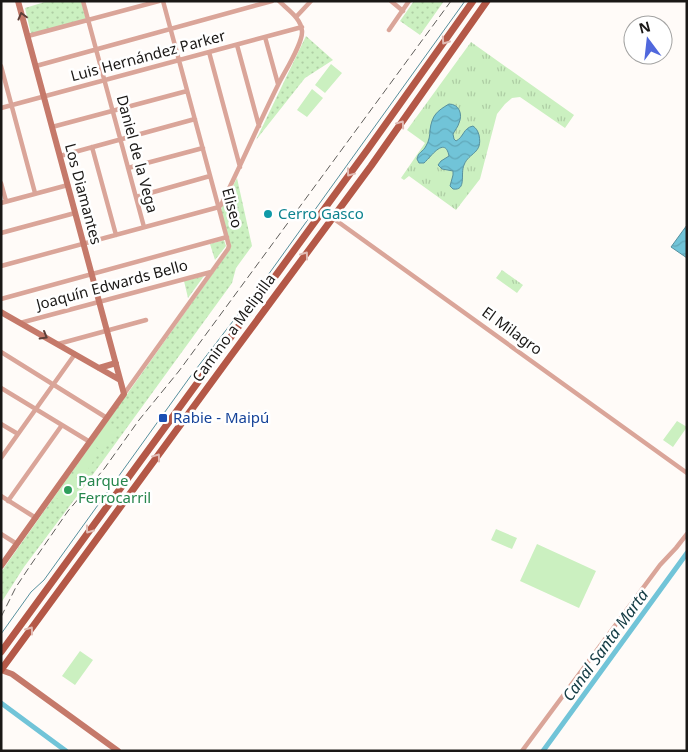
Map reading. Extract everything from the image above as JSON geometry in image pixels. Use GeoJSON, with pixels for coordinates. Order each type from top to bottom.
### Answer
{"type":"FeatureCollection","features":[{"type":"Feature","properties":{"kind":"main road","name":"Camino a Melipilla"},"geometry":{"type":"LineString","coordinates":[[1,652],[368,149],[473,1]]}},
{"type":"Feature","properties":{"kind":"main road","name":"Camino a Melipilla"},"geometry":{"type":"LineString","coordinates":[[1,670],[371,166],[486,1]]}},
{"type":"Feature","properties":{"kind":"main road"},"geometry":{"type":"LineString","coordinates":[[284,263],[294,270]]}},
{"type":"Feature","properties":{"kind":"main road"},"geometry":{"type":"LineString","coordinates":[[220,350],[230,357]]}},
{"type":"Feature","properties":{"kind":"main road"},"geometry":{"type":"LineString","coordinates":[[192,389],[201,396]]}},
{"type":"Feature","properties":{"kind":"street","name":"Los Diamantes"},"geometry":{"type":"LineString","coordinates":[[18,1],[124,394]]}},
{"type":"Feature","properties":{"kind":"street","name":"Daniel de la Vega"},"geometry":{"type":"LineString","coordinates":[[83,1],[144,227]]}},
{"type":"Feature","properties":{"kind":"street"},"geometry":{"type":"LineString","coordinates":[[28,36],[159,1]]}},
{"type":"Feature","properties":{"kind":"street","name":"Eliseo"},"geometry":{"type":"LineString","coordinates":[[124,394],[229,246],[163,1]]}},
{"type":"Feature","properties":{"kind":"street"},"geometry":{"type":"LineString","coordinates":[[36,66],[272,1]]}},
{"type":"Feature","properties":{"kind":"street"},"geometry":{"type":"LineString","coordinates":[[1,266],[219,207],[301,39],[302,27],[300,22],[279,1]]}},
{"type":"Feature","properties":{"kind":"street"},"geometry":{"type":"LineString","coordinates":[[296,17],[311,1]]}},
{"type":"Feature","properties":{"kind":"street"},"geometry":{"type":"LineString","coordinates":[[391,1],[403,11]]}},
{"type":"Feature","properties":{"kind":"street"},"geometry":{"type":"LineString","coordinates":[[388,30],[410,1]]}},
{"type":"Feature","properties":{"kind":"street","name":"Luis Hernández Parker"},"geometry":{"type":"LineString","coordinates":[[1,108],[302,27]]}},
{"type":"Feature","properties":{"kind":"street"},"geometry":{"type":"LineString","coordinates":[[265,37],[278,84]]}},
{"type":"Feature","properties":{"kind":"street"},"geometry":{"type":"LineString","coordinates":[[237,45],[259,126]]}},
{"type":"Feature","properties":{"kind":"street"},"geometry":{"type":"LineString","coordinates":[[209,52],[240,167]]}},
{"type":"Feature","properties":{"kind":"street"},"geometry":{"type":"LineString","coordinates":[[1,66],[36,193]]}},
{"type":"Feature","properties":{"kind":"street"},"geometry":{"type":"LineString","coordinates":[[52,127],[187,91]]}},
{"type":"Feature","properties":{"kind":"street"},"geometry":{"type":"LineString","coordinates":[[60,156],[195,119]]}},
{"type":"Feature","properties":{"kind":"street"},"geometry":{"type":"LineString","coordinates":[[92,147],[116,235]]}},
{"type":"Feature","properties":{"kind":"street"},"geometry":{"type":"LineString","coordinates":[[128,168],[203,148]]}},
{"type":"Feature","properties":{"kind":"street"},"geometry":{"type":"LineString","coordinates":[[136,197],[210,176]]}},
{"type":"Feature","properties":{"kind":"street"},"geometry":{"type":"LineString","coordinates":[[1,183],[4,202],[68,185]]}},
{"type":"Feature","properties":{"kind":"street","name":"El Milagro"},"geometry":{"type":"LineString","coordinates":[[322,210],[687,473]]}},
{"type":"Feature","properties":{"kind":"street"},"geometry":{"type":"LineString","coordinates":[[1,233],[75,213]]}},
{"type":"Feature","properties":{"kind":"street"},"geometry":{"type":"LineString","coordinates":[[1,299],[227,237]]}},
{"type":"Feature","properties":{"kind":"street","name":"Joaquín Edwards Bello"},"geometry":{"type":"LineString","coordinates":[[20,323],[211,272]]}},
{"type":"Feature","properties":{"kind":"street"},"geometry":{"type":"LineString","coordinates":[[1,312],[120,380]]}},
{"type":"Feature","properties":{"kind":"street"},"geometry":{"type":"LineString","coordinates":[[58,344],[146,320]]}},
{"type":"Feature","properties":{"kind":"street"},"geometry":{"type":"LineString","coordinates":[[1,352],[107,418]]}},
{"type":"Feature","properties":{"kind":"street"},"geometry":{"type":"LineString","coordinates":[[1,458],[75,354]]}},
{"type":"Feature","properties":{"kind":"street"},"geometry":{"type":"LineString","coordinates":[[99,368],[116,363]]}},
{"type":"Feature","properties":{"kind":"street"},"geometry":{"type":"LineString","coordinates":[[1,388],[90,442]]}},
{"type":"Feature","properties":{"kind":"street"},"geometry":{"type":"LineString","coordinates":[[1,566],[124,394]]}},
{"type":"Feature","properties":{"kind":"street"},"geometry":{"type":"LineString","coordinates":[[1,424],[18,434]]}},
{"type":"Feature","properties":{"kind":"street"},"geometry":{"type":"LineString","coordinates":[[8,500],[62,425]]}},
{"type":"Feature","properties":{"kind":"street"},"geometry":{"type":"LineString","coordinates":[[1,496],[36,518]]}},
{"type":"Feature","properties":{"kind":"street"},"geometry":{"type":"LineString","coordinates":[[1,534],[17,544]]}},
{"type":"Feature","properties":{"kind":"street"},"geometry":{"type":"LineString","coordinates":[[522,751],[660,564],[687,534]]}},
{"type":"Feature","properties":{"kind":"street"},"geometry":{"type":"LineString","coordinates":[[1,670],[12,674],[118,751]]}},
{"type":"Feature","properties":{"kind":"green space"},"geometry":{"type":"Polygon","coordinates":[[[48,1],[81,1],[86,19],[31,34],[25,8],[48,1]]]}},
{"type":"Feature","properties":{"kind":"green space"},"geometry":{"type":"Polygon","coordinates":[[[414,1],[444,1],[420,35],[400,21],[414,1]]]}},
{"type":"Feature","properties":{"kind":"green space"},"geometry":{"type":"Polygon","coordinates":[[[306,36],[333,60],[305,78],[256,140],[306,36]]]}},
{"type":"Feature","properties":{"kind":"green space"},"geometry":{"type":"Polygon","coordinates":[[[471,42],[574,115],[565,128],[520,97],[512,98],[497,114],[480,179],[456,210],[409,176],[404,180],[401,178],[425,143],[407,130],[471,42]]]}},
{"type":"Feature","properties":{"kind":"green space"},"geometry":{"type":"Polygon","coordinates":[[[331,64],[342,73],[325,93],[315,85],[331,64]]]}},
{"type":"Feature","properties":{"kind":"green space"},"geometry":{"type":"Polygon","coordinates":[[[312,89],[323,98],[307,117],[297,110],[312,89]]]}},
{"type":"Feature","properties":{"kind":"green space"},"geometry":{"type":"Polygon","coordinates":[[[237,178],[252,246],[236,268],[232,283],[24,567],[1,603],[1,572],[230,249],[221,209],[237,178]]]}},
{"type":"Feature","properties":{"kind":"green space"},"geometry":{"type":"Polygon","coordinates":[[[224,240],[226,246],[215,260],[210,244],[224,240]]]}},
{"type":"Feature","properties":{"kind":"green space"},"geometry":{"type":"Polygon","coordinates":[[[502,270],[523,285],[517,293],[496,278],[502,270]]]}},
{"type":"Feature","properties":{"kind":"green space"},"geometry":{"type":"Polygon","coordinates":[[[204,276],[188,298],[184,281],[204,276]]]}},
{"type":"Feature","properties":{"kind":"green space"},"geometry":{"type":"Polygon","coordinates":[[[677,421],[687,427],[673,447],[663,440],[677,421]]]}},
{"type":"Feature","properties":{"kind":"green space","name":"Parque Ferrocarril"},"geometry":{"type":"Polygon","coordinates":[[[108,422],[118,430],[102,451],[92,444],[108,422]]]}},
{"type":"Feature","properties":{"kind":"green space","name":"Parque Ferrocarril"},"geometry":{"type":"Polygon","coordinates":[[[89,448],[98,454],[82,478],[73,472],[89,448]]]}},
{"type":"Feature","properties":{"kind":"green space","name":"Parque Ferrocarril"},"geometry":{"type":"Polygon","coordinates":[[[70,475],[81,483],[66,504],[55,497],[70,475]]]}},
{"type":"Feature","properties":{"kind":"green space"},"geometry":{"type":"Polygon","coordinates":[[[496,529],[517,538],[512,549],[491,540],[496,529]]]}},
{"type":"Feature","properties":{"kind":"green space"},"geometry":{"type":"Polygon","coordinates":[[[537,544],[596,571],[579,608],[520,581],[537,544]]]}},
{"type":"Feature","properties":{"kind":"green space"},"geometry":{"type":"Polygon","coordinates":[[[80,651],[93,660],[75,685],[62,676],[80,651]]]}},
{"type":"Feature","properties":{"kind":"water"},"geometry":{"type":"Polygon","coordinates":[[[449,104],[458,108],[460,113],[459,124],[453,134],[454,139],[456,141],[459,139],[467,129],[473,126],[478,132],[480,141],[477,149],[464,165],[462,185],[457,189],[453,189],[450,186],[453,171],[442,169],[438,165],[449,156],[447,150],[441,148],[437,150],[424,163],[419,163],[417,159],[428,142],[434,117],[438,111],[449,104]]]}},
{"type":"Feature","properties":{"kind":"water"},"geometry":{"type":"Polygon","coordinates":[[[687,225],[687,258],[671,247],[687,225]]]}},
{"type":"Feature","properties":{"kind":"waterway"},"geometry":{"type":"LineString","coordinates":[[1,634],[31,592],[44,580],[190,377],[263,282],[465,1]]}},
{"type":"Feature","properties":{"kind":"waterway","name":"Canal Santa Marta"},"geometry":{"type":"LineString","coordinates":[[543,751],[687,553]]}},
{"type":"Feature","properties":{"kind":"waterway","name":"Canal Santa Marta"},"geometry":{"type":"LineString","coordinates":[[1,703],[66,751]]}},
{"type":"Feature","properties":{"kind":"railway"},"geometry":{"type":"LineString","coordinates":[[1,617],[16,587],[68,511],[104,469],[139,420],[179,371],[451,1]]}},
{"type":"Feature","properties":{"kind":"place","name":"Cerro Gasco"},"geometry":{"type":"Point","coordinates":[268,214]}},
{"type":"Feature","properties":{"kind":"place","name":"Rabie - Maipú"},"geometry":{"type":"Point","coordinates":[163,418]}},
{"type":"Feature","properties":{"kind":"place","name":"Parque Ferrocarril"},"geometry":{"type":"Point","coordinates":[68,490]}}]}
